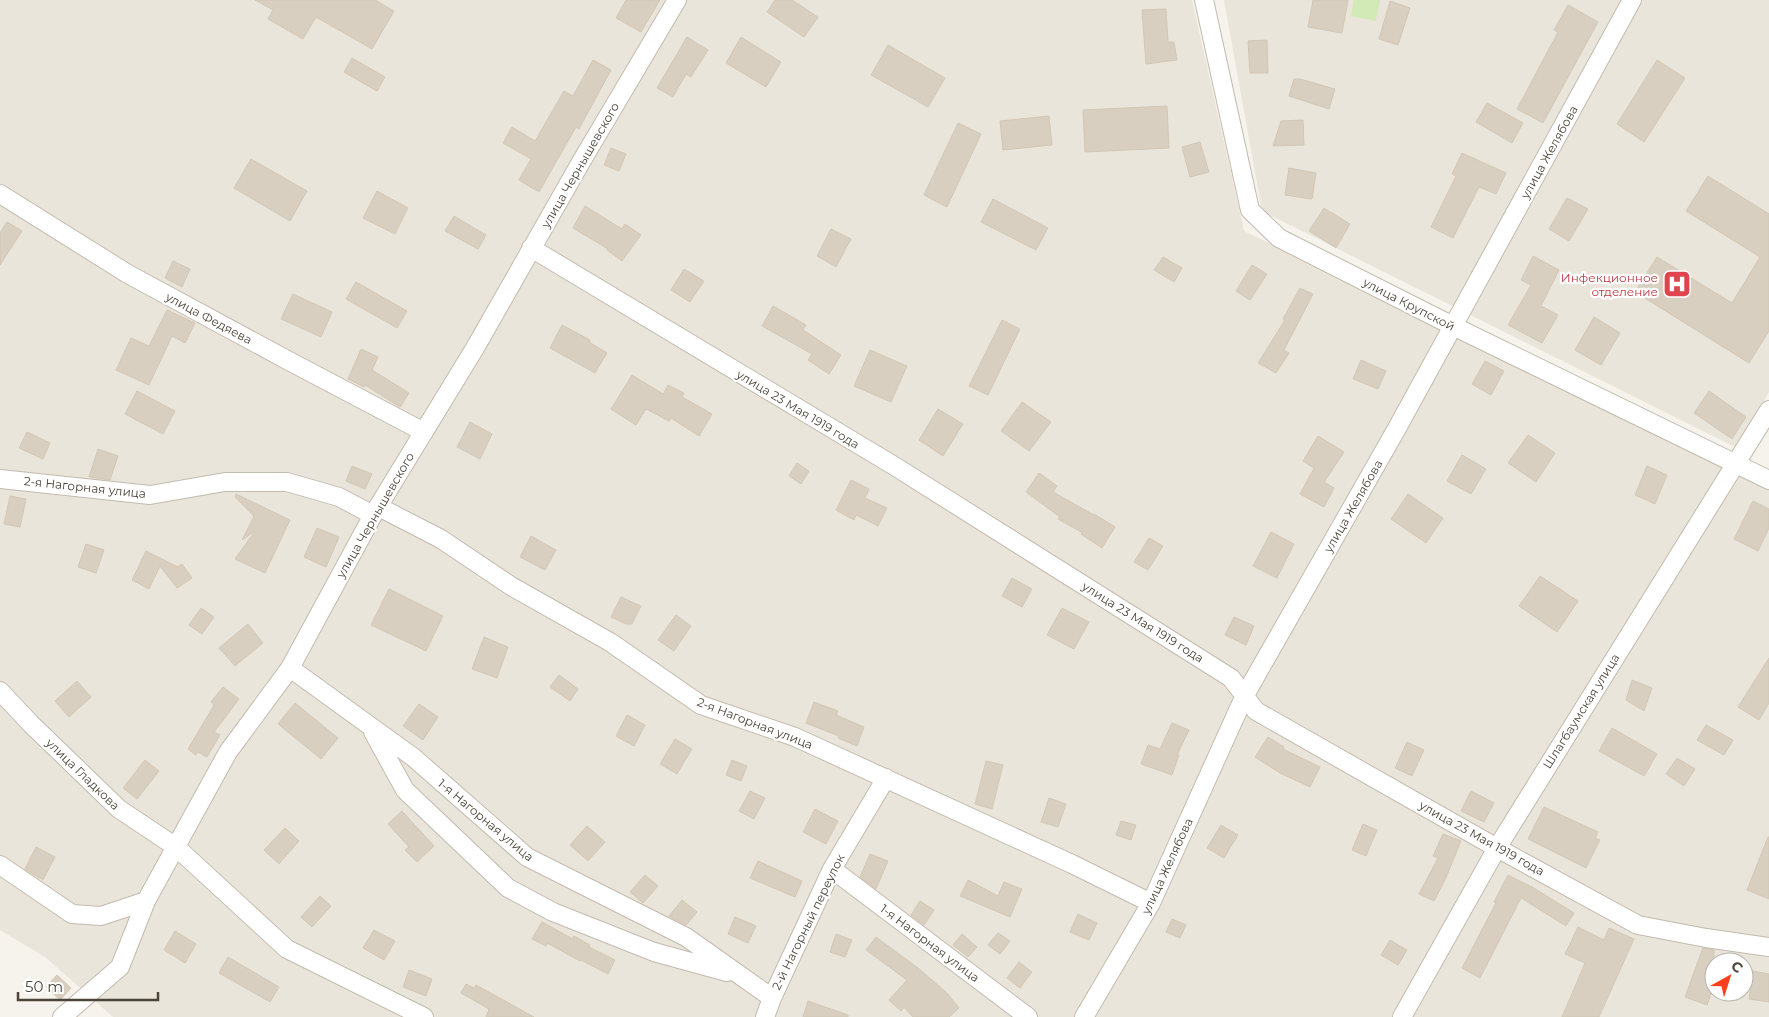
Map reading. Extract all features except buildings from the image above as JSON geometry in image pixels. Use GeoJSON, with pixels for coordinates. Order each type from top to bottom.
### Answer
{"type":"FeatureCollection","features":[{"type":"Feature","properties":{"kind":"street","name":"улица Чернышевского"},"geometry":{"type":"LineString","coordinates":[[62,1017],[120,967],[146,901],[228,752],[290,668],[376,511],[475,348],[677,0]]}},
{"type":"Feature","properties":{"kind":"street","name":"улица Крупской"},"geometry":{"type":"LineString","coordinates":[[1204,0],[1250,210],[1279,238],[1453,326],[1769,480]]}},
{"type":"Feature","properties":{"kind":"street","name":"улица Желябова"},"geometry":{"type":"LineString","coordinates":[[1084,1017],[1151,903],[1245,695],[1348,515],[1632,0]]}},
{"type":"Feature","properties":{"kind":"street","name":"улица Федяева"},"geometry":{"type":"LineString","coordinates":[[0,194],[128,274],[424,432]]}},
{"type":"Feature","properties":{"kind":"street","name":"улица 23 Мая 1919 года"},"geometry":{"type":"LineString","coordinates":[[532,248],[896,468],[1230,678],[1256,711],[1497,848],[1638,924],[1706,938],[1769,948]]}},
{"type":"Feature","properties":{"kind":"street","name":"Шлагбаумская улица"},"geometry":{"type":"LineString","coordinates":[[1402,1017],[1497,848],[1769,410]]}},
{"type":"Feature","properties":{"kind":"street","name":"2-я Нагорная улица"},"geometry":{"type":"LineString","coordinates":[[0,479],[150,495],[224,482],[287,482],[340,497],[442,539],[512,586],[610,642],[701,705],[795,736],[1063,860],[1151,903]]}},
{"type":"Feature","properties":{"kind":"street","name":"1-я Нагорная улица"},"geometry":{"type":"LineString","coordinates":[[290,668],[413,757],[527,858],[686,937],[772,998]]}},
{"type":"Feature","properties":{"kind":"street","name":"улица Гладкова"},"geometry":{"type":"LineString","coordinates":[[0,691],[31,724],[119,809],[176,847],[287,949],[424,1017]]}},
{"type":"Feature","properties":{"kind":"street"},"geometry":{"type":"LineString","coordinates":[[371,727],[406,790],[508,888],[553,912],[654,952],[740,975]]}},
{"type":"Feature","properties":{"kind":"street","name":"2-й Нагорный переулок"},"geometry":{"type":"LineString","coordinates":[[765,1017],[832,869],[886,778]]}},
{"type":"Feature","properties":{"kind":"street"},"geometry":{"type":"LineString","coordinates":[[0,866],[72,914],[101,916],[146,901]]}},
{"type":"Feature","properties":{"kind":"street","name":"1-я Нагорная улица"},"geometry":{"type":"LineString","coordinates":[[832,869],[1028,1017]]}},
{"type":"Feature","properties":{"kind":"shaded area"},"geometry":{"type":"Polygon","coordinates":[[[0,0],[1192,0],[1244,231],[1769,482],[1769,1017],[113,1017],[45,957],[0,930],[0,0]]]}},
{"type":"Feature","properties":{"kind":"shaded area"},"geometry":{"type":"Polygon","coordinates":[[[1224,0],[1769,0],[1769,392],[1737,448],[1262,211],[1224,0]]]}},
{"type":"Feature","properties":{"kind":"green space"},"geometry":{"type":"Polygon","coordinates":[[[1354,0],[1380,0],[1376,21],[1351,16],[1354,0]]]}},
{"type":"Feature","properties":{"kind":"place","name":"Инфекционное отделение"},"geometry":{"type":"Point","coordinates":[1677,284]}}]}
